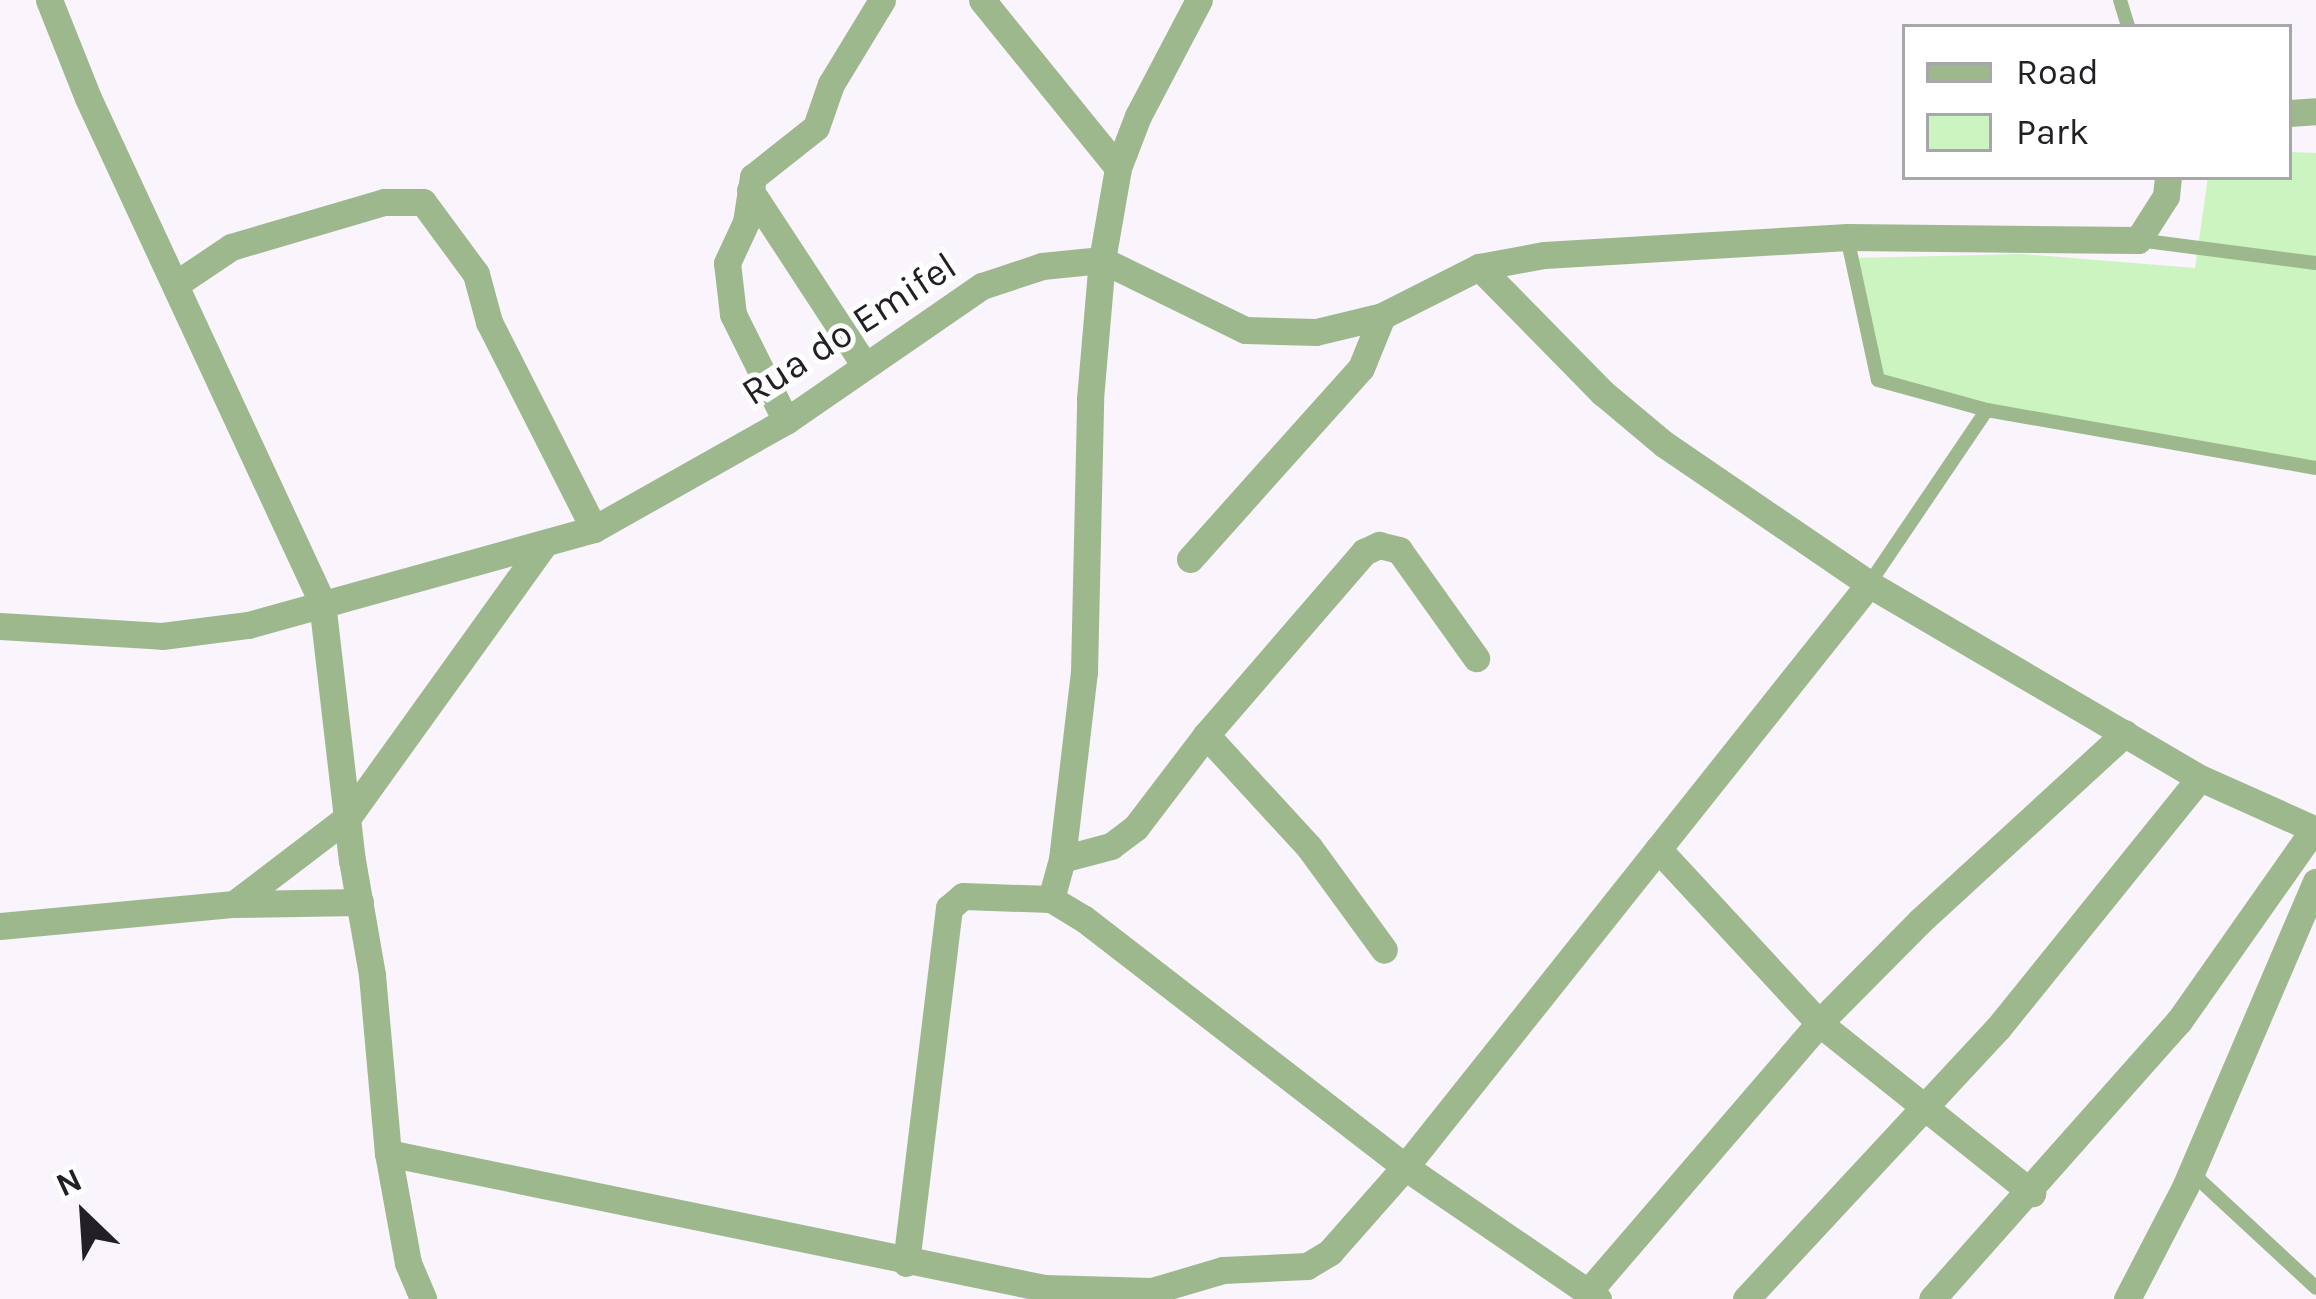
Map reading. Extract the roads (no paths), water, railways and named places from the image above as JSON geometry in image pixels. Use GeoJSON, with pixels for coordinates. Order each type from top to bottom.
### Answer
{"type":"FeatureCollection","features":[{"type":"Feature","properties":{"kind":"street"},"geometry":{"type":"LineString","coordinates":[[49,0],[322,602],[372,975],[388,1153],[408,1263],[423,1299]]}},
{"type":"Feature","properties":{"kind":"street"},"geometry":{"type":"LineString","coordinates":[[786,421],[727,295],[728,262],[746,223],[753,176],[816,127],[831,83],[882,0]]}},
{"type":"Feature","properties":{"kind":"street"},"geometry":{"type":"LineString","coordinates":[[971,0],[982,0],[1118,168]]}},
{"type":"Feature","properties":{"kind":"street"},"geometry":{"type":"LineString","coordinates":[[1051,899],[1062,859],[1084,672],[1090,399],[1102,260],[1118,168],[1138,116],[1199,0]]}},
{"type":"Feature","properties":{"kind":"street"},"geometry":{"type":"LineString","coordinates":[[1102,260],[1245,330],[1316,332],[1382,316],[1479,267],[1544,255],[1847,237],[2138,240],[2166,196],[2168,180]]}},
{"type":"Feature","properties":{"kind":"street"},"geometry":{"type":"LineString","coordinates":[[750,190],[864,364]]}},
{"type":"Feature","properties":{"kind":"street"},"geometry":{"type":"LineString","coordinates":[[176,284],[231,247],[384,202],[423,202],[476,274],[489,322],[594,529]]}},
{"type":"Feature","properties":{"kind":"street","name":"Rua do Emifel"},"geometry":{"type":"LineString","coordinates":[[0,626],[162,636],[248,625],[594,529],[786,421],[982,286],[1042,266],[1102,260]]}},
{"type":"Feature","properties":{"kind":"street"},"geometry":{"type":"LineString","coordinates":[[1479,267],[1603,393],[1664,444],[1869,584],[2200,778],[2315,830],[2179,1022],[2032,1192],[1931,1299]]}},
{"type":"Feature","properties":{"kind":"street"},"geometry":{"type":"LineString","coordinates":[[1190,559],[1360,368],[1382,316]]}},
{"type":"Feature","properties":{"kind":"street"},"geometry":{"type":"LineString","coordinates":[[234,904],[348,817],[545,543]]}},
{"type":"Feature","properties":{"kind":"street"},"geometry":{"type":"LineString","coordinates":[[1062,859],[1111,846],[1136,827],[1206,735],[1351,563],[1379,545],[1399,550],[1477,658]]}},
{"type":"Feature","properties":{"kind":"street"},"geometry":{"type":"LineString","coordinates":[[388,1153],[1044,1288],[1128,1292],[1223,1270],[1307,1266],[1330,1252],[1406,1167],[1869,584]]}},
{"type":"Feature","properties":{"kind":"street"},"geometry":{"type":"LineString","coordinates":[[907,1263],[949,908],[963,896],[1051,899],[1083,918],[1406,1167],[1593,1296],[1819,1023],[1920,921],[2125,734]]}},
{"type":"Feature","properties":{"kind":"street"},"geometry":{"type":"LineString","coordinates":[[1206,735],[1309,847],[1384,950]]}},
{"type":"Feature","properties":{"kind":"street"},"geometry":{"type":"LineString","coordinates":[[1746,1299],[1998,1028],[2200,778]]}},
{"type":"Feature","properties":{"kind":"street"},"geometry":{"type":"LineString","coordinates":[[1658,849],[1819,1023],[2032,1192]]}},
{"type":"Feature","properties":{"kind":"street"},"geometry":{"type":"LineString","coordinates":[[2127,1299],[2192,1172],[2316,882]]}},
{"type":"Feature","properties":{"kind":"street"},"geometry":{"type":"LineString","coordinates":[[0,926],[234,904],[359,902]]}},
{"type":"Feature","properties":{"kind":"lane"},"geometry":{"type":"LineString","coordinates":[[1847,237],[1878,380],[1987,410],[2316,468]]}},
{"type":"Feature","properties":{"kind":"lane"},"geometry":{"type":"LineString","coordinates":[[2138,240],[2316,263]]}},
{"type":"Feature","properties":{"kind":"lane"},"geometry":{"type":"LineString","coordinates":[[1869,584],[1987,410]]}},
{"type":"Feature","properties":{"kind":"lane"},"geometry":{"type":"LineString","coordinates":[[2192,1172],[2316,1288]]}}]}
